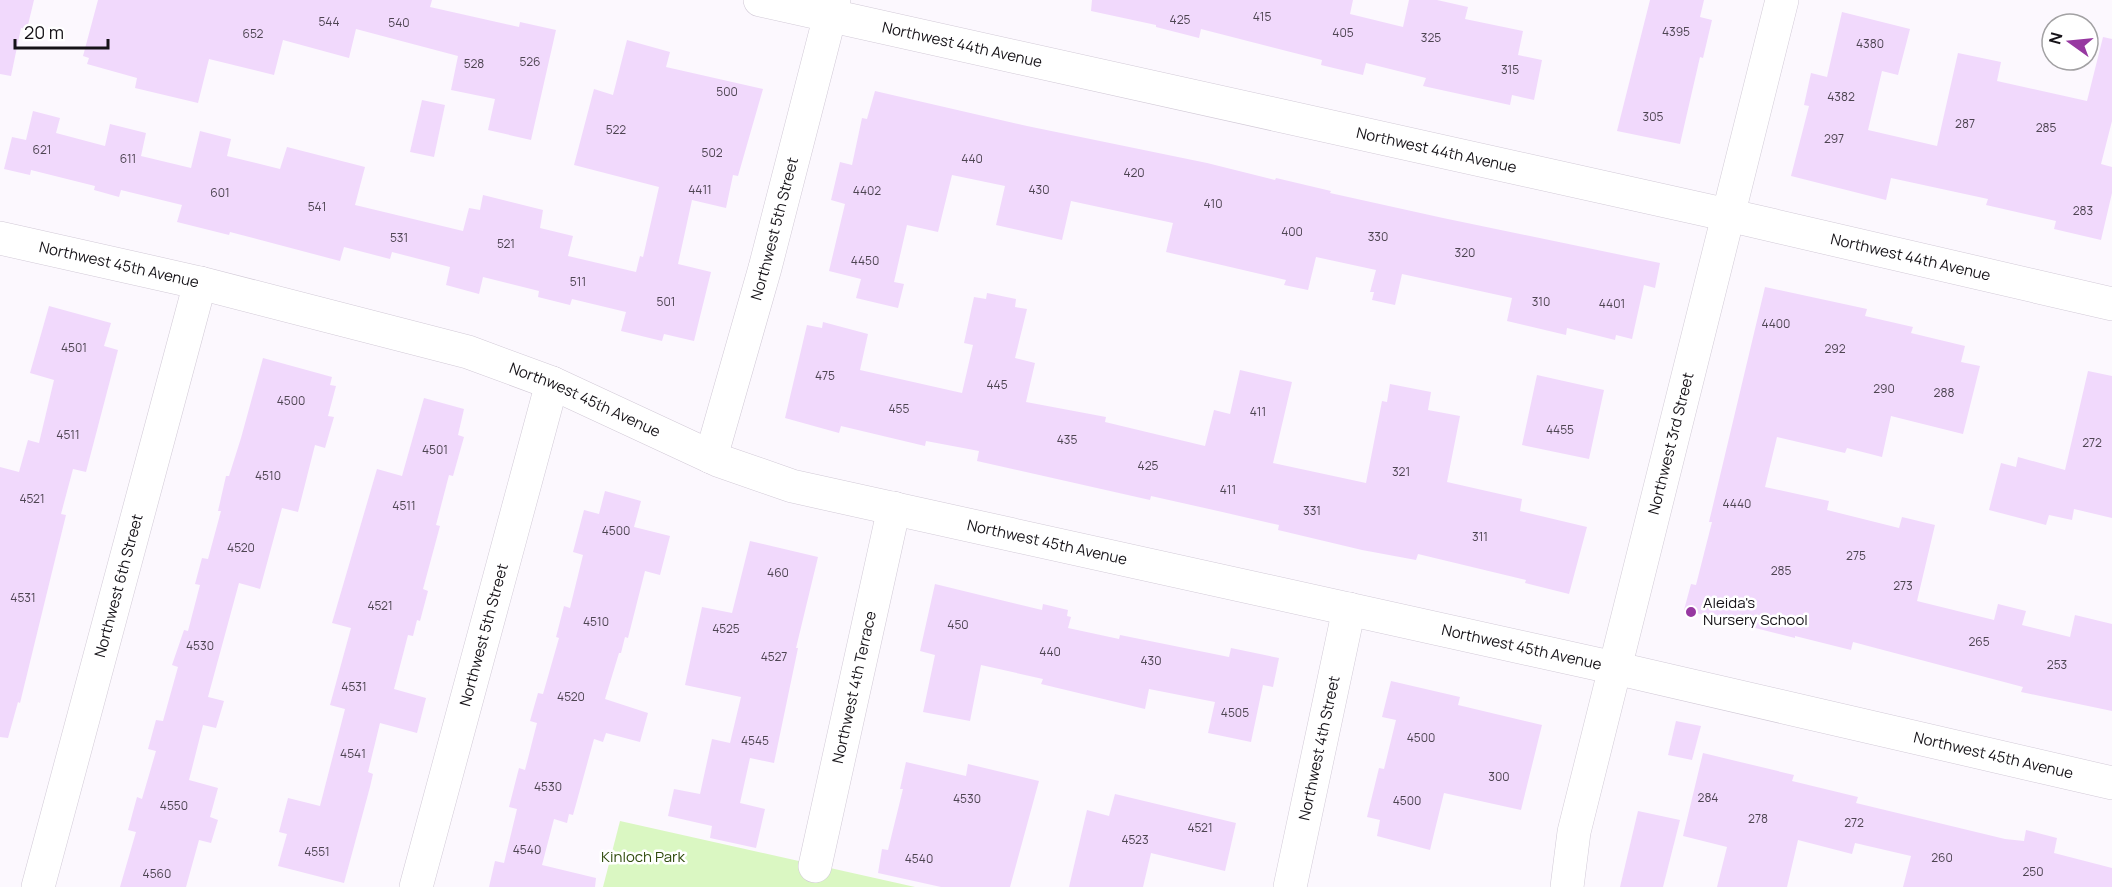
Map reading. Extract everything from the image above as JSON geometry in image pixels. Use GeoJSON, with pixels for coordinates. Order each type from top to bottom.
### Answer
{"type":"FeatureCollection","features":[{"type":"Feature","properties":{"kind":"street","name":"Northwest 44th Avenue"},"geometry":{"type":"LineString","coordinates":[[760,0],[833,8],[2112,304]]}},
{"type":"Feature","properties":{"kind":"street","name":"Northwest 3rd Street"},"geometry":{"type":"LineString","coordinates":[[1567,887],[1574,831],[1782,0]]}},
{"type":"Feature","properties":{"kind":"street","name":"Northwest 5th Street"},"geometry":{"type":"LineString","coordinates":[[711,457],[765,268],[833,8]]}},
{"type":"Feature","properties":{"kind":"street","name":"Northwest 45th Avenue"},"geometry":{"type":"LineString","coordinates":[[0,238],[200,284],[468,352],[552,383],[711,457],[792,486],[1615,668],[2112,783]]}},
{"type":"Feature","properties":{"kind":"street","name":"Northwest 6th Street"},"geometry":{"type":"LineString","coordinates":[[38,887],[200,284]]}},
{"type":"Feature","properties":{"kind":"street","name":"Northwest 5th Street"},"geometry":{"type":"LineString","coordinates":[[416,887],[552,383]]}},
{"type":"Feature","properties":{"kind":"street","name":"Northwest 4th Terrace"},"geometry":{"type":"LineString","coordinates":[[815,866],[894,508]]}},
{"type":"Feature","properties":{"kind":"street","name":"Northwest 4th Street"},"geometry":{"type":"LineString","coordinates":[[1290,887],[1348,609]]}},
{"type":"Feature","properties":{"kind":"green space","name":"Kinloch Park"},"geometry":{"type":"Polygon","coordinates":[[[620,821],[915,887],[603,887],[620,821]]]}},
{"type":"Feature","properties":{"kind":"building"},"geometry":{"type":"Polygon","coordinates":[[[0,0],[34,0],[27,29],[21,28],[11,76],[0,74],[0,0]]]}},
{"type":"Feature","properties":{"kind":"building"},"geometry":{"type":"Polygon","coordinates":[[[98,0],[432,0],[430,7],[519,27],[520,22],[556,30],[531,140],[488,130],[495,99],[451,90],[458,56],[356,29],[349,58],[283,40],[274,75],[209,59],[198,103],[135,88],[137,78],[87,64],[89,58],[83,56],[98,0]]]}},
{"type":"Feature","properties":{"kind":"building"},"geometry":{"type":"Polygon","coordinates":[[[1092,0],[1353,0],[1350,14],[1403,27],[1409,0],[1437,0],[1468,7],[1465,19],[1523,31],[1518,55],[1542,60],[1534,100],[1512,95],[1510,105],[1423,86],[1426,78],[1366,63],[1363,75],[1321,65],[1322,60],[1201,29],[1199,38],[1156,27],[1156,25],[1091,11],[1092,0]]]}},
{"type":"Feature","properties":{"kind":"building"},"geometry":{"type":"Polygon","coordinates":[[[1650,0],[1704,0],[1700,17],[1712,20],[1703,58],[1700,57],[1680,144],[1617,131],[1650,0]]]}},
{"type":"Feature","properties":{"kind":"building"},"geometry":{"type":"Polygon","coordinates":[[[1842,12],[1910,29],[1898,75],[1882,71],[1868,130],[1937,146],[1958,53],[2001,62],[1997,81],[2087,101],[2094,72],[2100,72],[2100,49],[2103,37],[2112,39],[2112,121],[2101,164],[2112,167],[2112,193],[2101,240],[2054,229],[2056,221],[1986,205],[1988,199],[1891,178],[1886,200],[1791,176],[1809,106],[1804,105],[1811,73],[1827,77],[1842,12]]]}},
{"type":"Feature","properties":{"kind":"building"},"geometry":{"type":"Polygon","coordinates":[[[627,40],[670,52],[666,67],[763,89],[738,176],[733,175],[726,208],[692,200],[678,264],[711,272],[694,341],[664,334],[662,341],[621,331],[626,312],[572,299],[570,305],[538,297],[539,291],[483,277],[479,294],[446,285],[450,267],[392,252],[390,259],[344,247],[340,261],[230,232],[229,235],[177,222],[182,205],[121,190],[119,197],[94,190],[95,186],[31,170],[30,175],[4,169],[12,137],[26,140],[33,111],[60,118],[56,133],[105,146],[110,124],[146,133],[141,156],[191,168],[200,131],[231,139],[227,156],[280,169],[287,147],[365,167],[355,205],[463,231],[469,208],[480,210],[483,195],[543,210],[540,228],[573,236],[568,256],[636,272],[640,256],[643,257],[659,187],[574,165],[594,89],[613,95],[627,40]]]}},
{"type":"Feature","properties":{"kind":"building"},"geometry":{"type":"Polygon","coordinates":[[[875,91],[1027,126],[1207,163],[1275,180],[1276,178],[1331,191],[1330,193],[1443,218],[1660,263],[1655,288],[1644,285],[1632,339],[1616,335],[1615,340],[1567,328],[1566,335],[1507,321],[1512,298],[1402,274],[1395,305],[1372,300],[1374,292],[1370,292],[1376,270],[1316,257],[1308,290],[1284,285],[1286,280],[1166,252],[1173,223],[1071,201],[1062,240],[996,225],[1005,186],[952,175],[938,232],[907,225],[894,282],[904,284],[898,308],[856,298],[861,279],[829,271],[845,204],[831,200],[840,162],[852,165],[862,118],[867,119],[875,91]]]}},
{"type":"Feature","properties":{"kind":"building"},"geometry":{"type":"Polygon","coordinates":[[[422,100],[445,105],[434,157],[410,152],[422,100]]]}},
{"type":"Feature","properties":{"kind":"building"},"geometry":{"type":"Polygon","coordinates":[[[1765,287],[1867,309],[1865,316],[1913,327],[1911,333],[1965,346],[1961,362],[1980,366],[1963,434],[1891,416],[1882,457],[1847,448],[1845,453],[1777,437],[1765,487],[1829,501],[1827,510],[1899,528],[1902,517],[1935,525],[1917,601],[1994,620],[1998,604],[2026,611],[2022,625],[2070,637],[2075,615],[2112,624],[2112,711],[2021,692],[2023,687],[1853,642],[1851,650],[1684,610],[1691,584],[1696,585],[1712,522],[1709,522],[1765,287]]]}},
{"type":"Feature","properties":{"kind":"building"},"geometry":{"type":"Polygon","coordinates":[[[987,293],[1016,299],[1015,307],[1027,309],[1015,358],[1035,363],[1026,402],[1106,417],[1105,422],[1205,446],[1214,410],[1230,414],[1240,370],[1292,382],[1273,463],[1366,483],[1382,401],[1387,402],[1390,384],[1431,392],[1428,410],[1460,416],[1447,482],[1522,499],[1520,511],[1587,527],[1569,594],[1525,583],[1526,580],[1418,554],[1416,560],[1362,550],[1278,530],[1279,525],[1151,496],[1150,500],[977,461],[979,451],[926,441],[925,446],[841,426],[839,433],[785,418],[807,325],[822,328],[823,322],[868,334],[860,370],[962,393],[973,345],[964,343],[974,297],[986,299],[987,293]]]}},
{"type":"Feature","properties":{"kind":"building"},"geometry":{"type":"Polygon","coordinates":[[[49,306],[111,323],[104,346],[118,350],[86,472],[73,469],[61,514],[66,515],[20,703],[18,702],[8,738],[0,737],[0,467],[19,472],[28,440],[39,443],[54,380],[30,373],[49,306]]]}},
{"type":"Feature","properties":{"kind":"building"},"geometry":{"type":"Polygon","coordinates":[[[263,358],[332,377],[330,385],[336,386],[328,416],[334,417],[325,448],[315,445],[298,512],[282,508],[260,589],[239,583],[208,697],[224,701],[216,728],[203,725],[189,780],[218,788],[210,817],[218,820],[211,843],[199,840],[186,887],[120,887],[136,832],[128,830],[137,797],[142,799],[156,751],[148,749],[156,720],[163,721],[178,667],[172,665],[184,630],[188,631],[200,585],[195,584],[202,558],[208,559],[221,511],[218,511],[226,476],[229,476],[241,438],[263,358]]]}},
{"type":"Feature","properties":{"kind":"building"},"geometry":{"type":"Polygon","coordinates":[[[2088,371],[2112,376],[2112,518],[2074,509],[2072,520],[2049,515],[2046,525],[1989,510],[2001,463],[2016,467],[2018,457],[2065,470],[2088,371]]]}},
{"type":"Feature","properties":{"kind":"building"},"geometry":{"type":"Polygon","coordinates":[[[1537,375],[1604,390],[1589,459],[1522,445],[1537,375]]]}},
{"type":"Feature","properties":{"kind":"building"},"geometry":{"type":"Polygon","coordinates":[[[424,398],[464,409],[458,435],[464,437],[453,476],[449,475],[436,525],[440,526],[423,589],[428,591],[420,621],[417,620],[413,636],[408,635],[394,689],[426,698],[417,733],[380,723],[368,772],[373,774],[344,883],[278,866],[287,834],[279,832],[288,798],[320,806],[345,709],[330,705],[351,628],[332,623],[377,469],[402,476],[424,398]]]}},
{"type":"Feature","properties":{"kind":"building"},"geometry":{"type":"Polygon","coordinates":[[[605,491],[641,501],[634,527],[670,536],[660,575],[645,571],[628,638],[625,637],[605,699],[648,713],[640,742],[606,733],[603,742],[594,739],[573,815],[569,814],[567,823],[554,819],[542,865],[596,878],[595,887],[489,887],[495,861],[504,863],[517,809],[509,807],[519,768],[525,770],[537,723],[530,721],[538,693],[543,694],[559,638],[556,637],[564,606],[570,608],[583,555],[573,552],[584,510],[599,514],[605,491]]]}},
{"type":"Feature","properties":{"kind":"building"},"geometry":{"type":"Polygon","coordinates":[[[750,541],[818,557],[796,648],[798,648],[774,763],[750,758],[740,803],[765,809],[756,848],[710,838],[712,826],[668,816],[674,789],[700,794],[712,739],[730,743],[741,697],[685,685],[702,607],[732,613],[750,541]]]}},
{"type":"Feature","properties":{"kind":"building"},"geometry":{"type":"Polygon","coordinates":[[[935,584],[1042,610],[1043,604],[1068,610],[1067,616],[1071,617],[1068,628],[1119,639],[1120,635],[1229,657],[1231,648],[1279,658],[1273,687],[1263,685],[1251,742],[1208,733],[1215,702],[1149,689],[1145,709],[1041,684],[1043,679],[981,665],[970,721],[923,712],[935,655],[920,651],[935,584]]]}},
{"type":"Feature","properties":{"kind":"building"},"geometry":{"type":"Polygon","coordinates":[[[1391,681],[1460,697],[1458,705],[1542,725],[1521,810],[1444,793],[1430,850],[1377,836],[1380,820],[1367,817],[1379,768],[1384,769],[1396,720],[1382,717],[1391,681]]]}},
{"type":"Feature","properties":{"kind":"building"},"geometry":{"type":"Polygon","coordinates":[[[1676,721],[1701,726],[1692,760],[1668,755],[1676,721]]]}},
{"type":"Feature","properties":{"kind":"building"},"geometry":{"type":"Polygon","coordinates":[[[1703,753],[1794,775],[1792,781],[1858,797],[1856,803],[2005,839],[2024,841],[2026,830],[2057,838],[2054,853],[2112,868],[2112,887],[1903,887],[1911,856],[1855,843],[1852,854],[1798,840],[1787,887],[1717,887],[1727,847],[1683,836],[1703,753]]]}},
{"type":"Feature","properties":{"kind":"building"},"geometry":{"type":"Polygon","coordinates":[[[906,762],[966,776],[968,764],[1039,781],[1010,887],[941,887],[878,873],[882,849],[888,850],[903,789],[900,789],[906,762]]]}},
{"type":"Feature","properties":{"kind":"building"},"geometry":{"type":"Polygon","coordinates":[[[1115,794],[1236,823],[1225,871],[1151,853],[1143,887],[1069,887],[1087,810],[1109,816],[1115,794]]]}},
{"type":"Feature","properties":{"kind":"building"},"geometry":{"type":"Polygon","coordinates":[[[1638,811],[1680,820],[1663,887],[1620,887],[1638,811]]]}},
{"type":"Feature","properties":{"kind":"place","name":"Aleida's Nursery School"},"geometry":{"type":"Point","coordinates":[1691,612]}}]}
